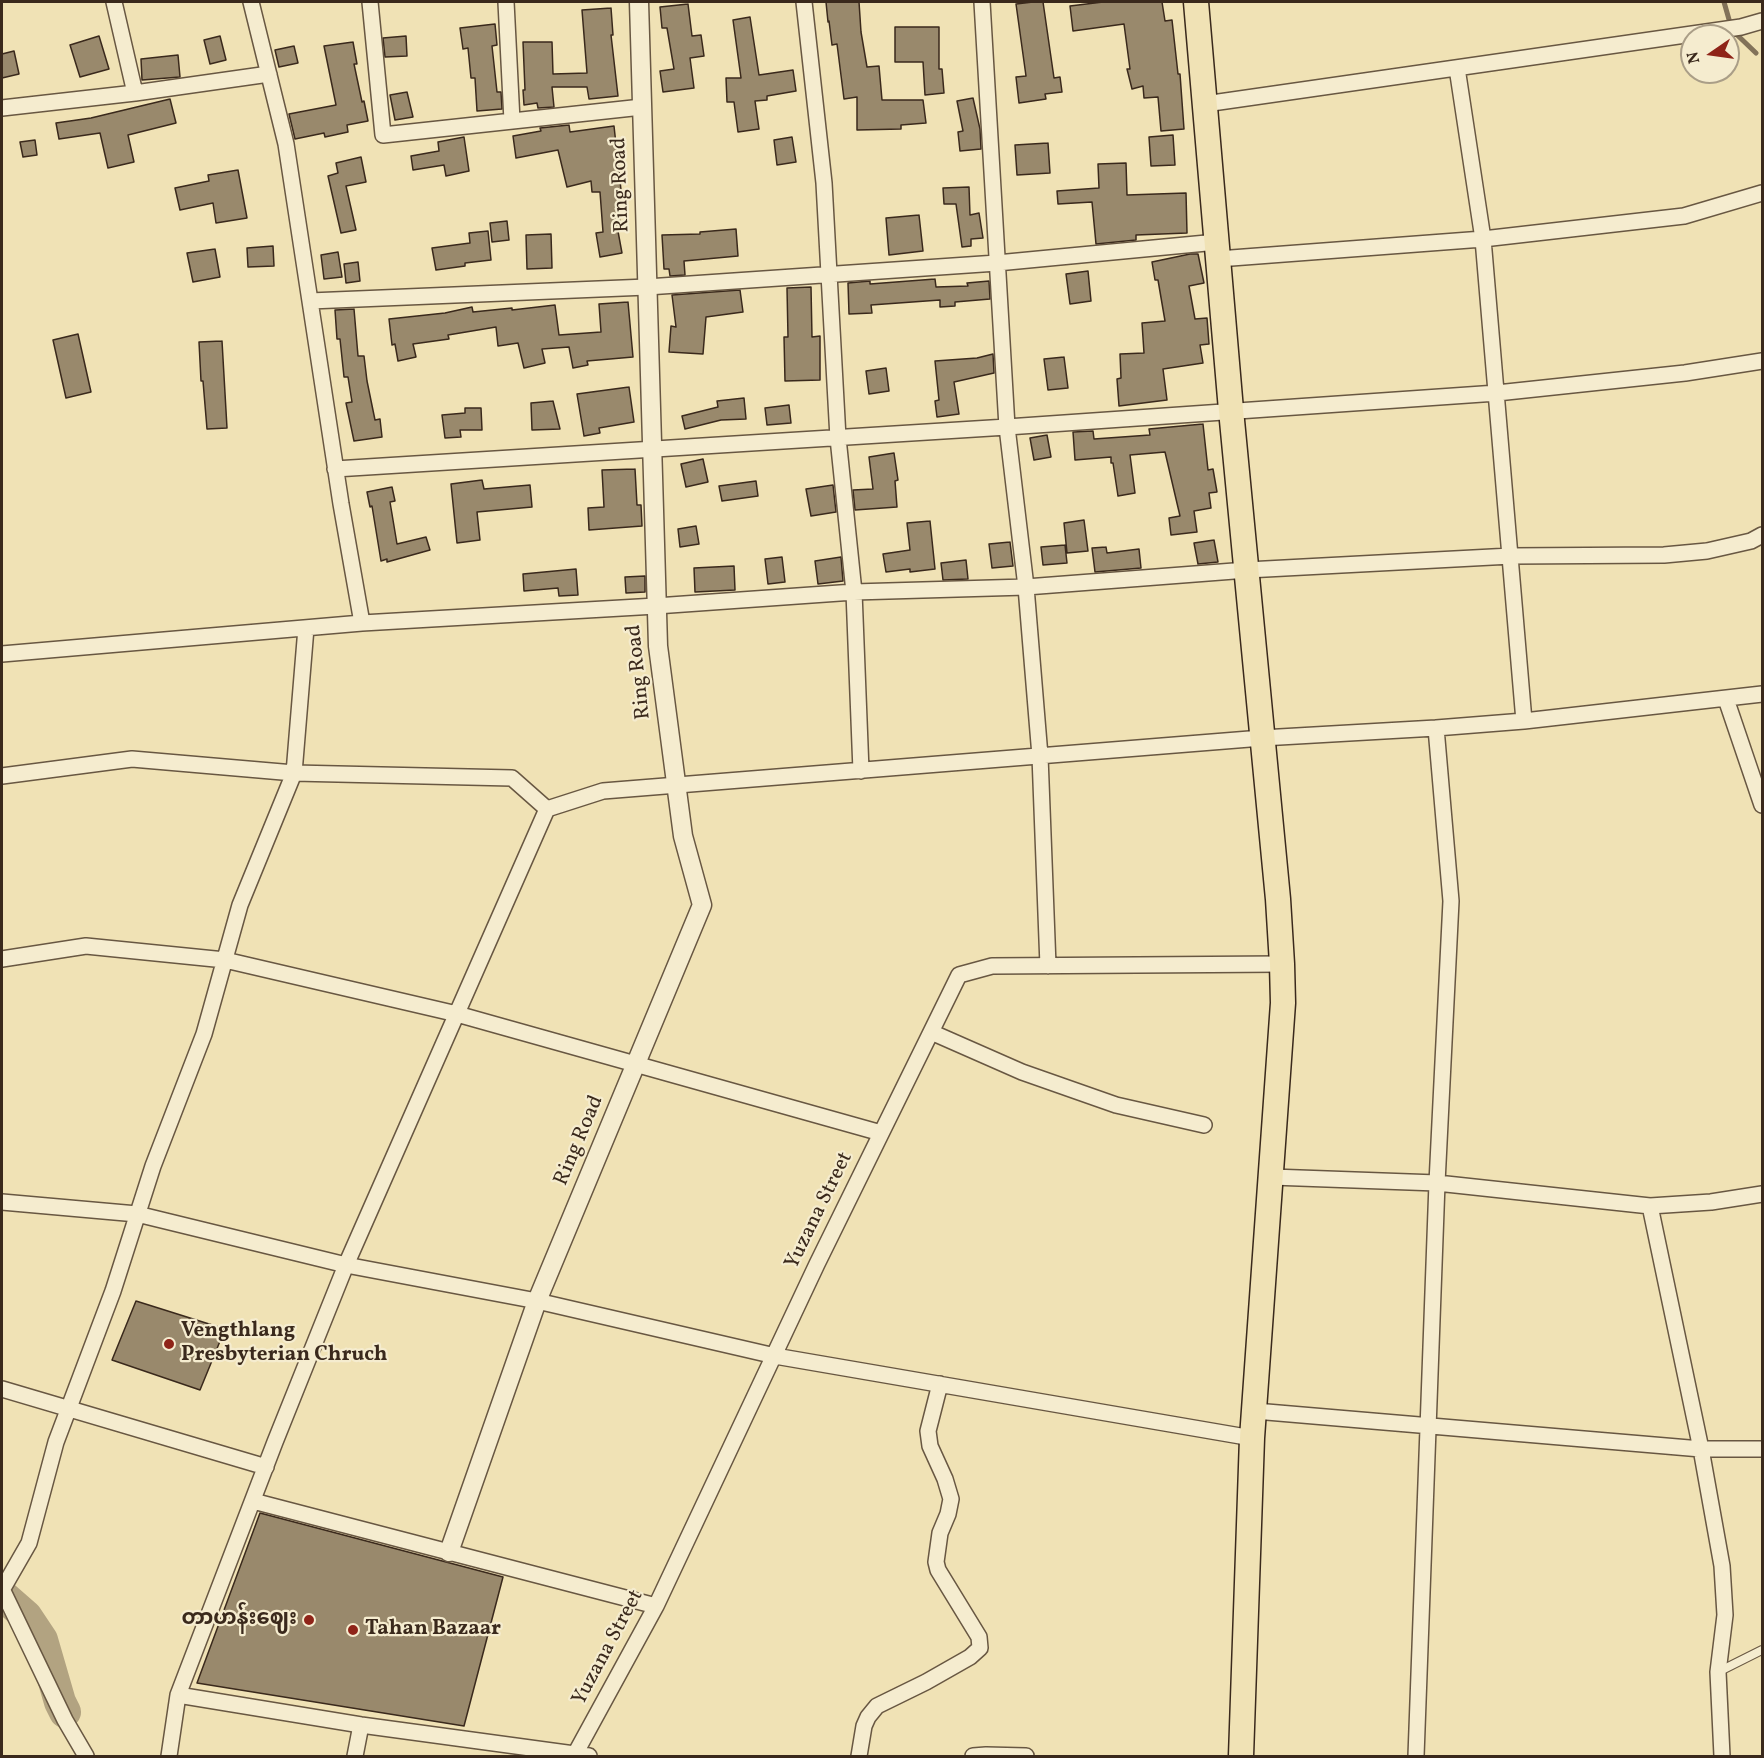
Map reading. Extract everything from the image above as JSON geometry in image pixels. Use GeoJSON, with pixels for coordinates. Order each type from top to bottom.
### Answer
{"type":"FeatureCollection","features":[{"type":"Feature","properties":{"kind":"highway"},"geometry":{"type":"LineString","coordinates":[[1196,2],[1231,410],[1278,899],[1282,964],[1283,1003],[1272,1177],[1252,1438],[1241,1756]]}},
{"type":"Feature","properties":{"kind":"street"},"geometry":{"type":"LineString","coordinates":[[114,2],[135,93]]}},
{"type":"Feature","properties":{"kind":"street"},"geometry":{"type":"LineString","coordinates":[[251,2],[286,144],[335,469],[362,623]]}},
{"type":"Feature","properties":{"kind":"street"},"geometry":{"type":"LineString","coordinates":[[370,2],[383,135],[642,107]]}},
{"type":"Feature","properties":{"kind":"street"},"geometry":{"type":"LineString","coordinates":[[506,2],[512,121]]}},
{"type":"Feature","properties":{"kind":"street","name":"Ring Road"},"geometry":{"type":"LineString","coordinates":[[449,1552],[537,1301],[702,905],[683,836],[658,646],[639,2]]}},
{"type":"Feature","properties":{"kind":"street"},"geometry":{"type":"LineString","coordinates":[[804,2],[824,183],[838,438],[854,592],[861,771]]}},
{"type":"Feature","properties":{"kind":"street"},"geometry":{"type":"LineString","coordinates":[[982,2],[1007,427],[1026,587],[1040,756],[1048,966]]}},
{"type":"Feature","properties":{"kind":"street"},"geometry":{"type":"LineString","coordinates":[[1205,104],[1741,27],[1762,21]]}},
{"type":"Feature","properties":{"kind":"street"},"geometry":{"type":"LineString","coordinates":[[1457,68],[1483,238],[1524,721]]}},
{"type":"Feature","properties":{"kind":"street"},"geometry":{"type":"LineString","coordinates":[[2,108],[269,75]]}},
{"type":"Feature","properties":{"kind":"street"},"geometry":{"type":"LineString","coordinates":[[310,301],[647,287],[997,263],[1483,238],[1684,216],[1762,193]]}},
{"type":"Feature","properties":{"kind":"street"},"geometry":{"type":"LineString","coordinates":[[335,469],[1007,427],[1497,393],[1685,373],[1762,361]]}},
{"type":"Feature","properties":{"kind":"street"},"geometry":{"type":"LineString","coordinates":[[2,654],[362,623],[854,592],[1026,587],[1247,570],[1511,556],[1664,555],[1707,551],[1751,541],[1762,536]]}},
{"type":"Feature","properties":{"kind":"street"},"geometry":{"type":"LineString","coordinates":[[86,1756],[65,1719],[2,1590],[29,1543],[56,1442],[113,1291],[153,1166],[204,1034],[240,905],[294,773],[306,628]]}},
{"type":"Feature","properties":{"kind":"street"},"geometry":{"type":"LineString","coordinates":[[169,1756],[178,1695],[346,1265],[547,809],[603,791],[1262,738],[1524,721],[1762,694]]}},
{"type":"Feature","properties":{"kind":"street"},"geometry":{"type":"LineString","coordinates":[[1726,699],[1762,805]]}},
{"type":"Feature","properties":{"kind":"street"},"geometry":{"type":"LineString","coordinates":[[1416,1756],[1437,1183],[1451,901],[1436,728]]}},
{"type":"Feature","properties":{"kind":"street"},"geometry":{"type":"LineString","coordinates":[[2,776],[132,759],[294,773],[512,778],[547,809]]}},
{"type":"Feature","properties":{"kind":"street"},"geometry":{"type":"LineString","coordinates":[[2,959],[86,946],[225,960],[457,1014],[881,1134]]}},
{"type":"Feature","properties":{"kind":"street","name":"Yuzana Street"},"geometry":{"type":"LineString","coordinates":[[579,1756],[656,1606],[817,1264],[959,975],[992,966],[1282,964]]}},
{"type":"Feature","properties":{"kind":"street"},"geometry":{"type":"LineString","coordinates":[[931,1032],[1022,1072],[1106,1101],[1204,1125]]}},
{"type":"Feature","properties":{"kind":"street"},"geometry":{"type":"LineString","coordinates":[[1272,1177],[1437,1183],[1650,1206],[1711,1202],[1762,1194]]}},
{"type":"Feature","properties":{"kind":"street"},"geometry":{"type":"LineString","coordinates":[[2,1202],[137,1214],[346,1265],[537,1301],[774,1356],[1252,1438]]}},
{"type":"Feature","properties":{"kind":"street"},"geometry":{"type":"LineString","coordinates":[[1650,1206],[1701,1449],[1722,1566],[1725,1616],[1718,1672],[1722,1756]]}},
{"type":"Feature","properties":{"kind":"street"},"geometry":{"type":"LineString","coordinates":[[859,1756],[864,1726],[877,1706],[970,1657],[980,1648],[979,1637],[936,1563],[940,1533],[951,1499],[930,1446],[928,1431],[940,1384]]}},
{"type":"Feature","properties":{"kind":"street"},"geometry":{"type":"LineString","coordinates":[[2,1389],[266,1467]]}},
{"type":"Feature","properties":{"kind":"street"},"geometry":{"type":"LineString","coordinates":[[1255,1411],[1701,1449],[1762,1449]]}},
{"type":"Feature","properties":{"kind":"street"},"geometry":{"type":"LineString","coordinates":[[253,1501],[656,1606]]}},
{"type":"Feature","properties":{"kind":"street"},"geometry":{"type":"LineString","coordinates":[[178,1695],[362,1725],[579,1756]]}},
{"type":"Feature","properties":{"kind":"street"},"geometry":{"type":"LineString","coordinates":[[355,1756],[362,1725]]}},
{"type":"Feature","properties":{"kind":"street"},"geometry":{"type":"LineString","coordinates":[[973,1756],[1026,1756]]}},
{"type":"Feature","properties":{"kind":"lane"},"geometry":{"type":"LineString","coordinates":[[1718,1672],[1762,1650]]}},
{"type":"Feature","properties":{"kind":"building"},"geometry":{"type":"Polygon","coordinates":[[[826,2],[859,2],[867,67],[879,66],[882,100],[923,100],[926,123],[901,125],[901,129],[857,130],[857,97],[844,99],[837,44],[832,45],[826,2]]]}},
{"type":"Feature","properties":{"kind":"building"},"geometry":{"type":"Polygon","coordinates":[[[1043,2],[1054,78],[1060,77],[1062,92],[1045,94],[1046,99],[1019,103],[1016,77],[1026,76],[1016,4],[1043,2]]]}},
{"type":"Feature","properties":{"kind":"building"},"geometry":{"type":"Polygon","coordinates":[[[1103,2],[1162,2],[1165,21],[1172,20],[1178,74],[1180,74],[1184,129],[1161,131],[1158,97],[1144,98],[1143,86],[1132,89],[1127,69],[1130,69],[1124,24],[1073,31],[1070,6],[1103,2]]]}},
{"type":"Feature","properties":{"kind":"building"},"geometry":{"type":"Polygon","coordinates":[[[688,4],[692,36],[701,35],[704,56],[690,58],[694,88],[663,92],[660,71],[674,69],[667,28],[662,28],[660,7],[688,4]]]}},
{"type":"Feature","properties":{"kind":"building"},"geometry":{"type":"Polygon","coordinates":[[[611,8],[613,35],[611,35],[618,96],[589,99],[587,87],[552,87],[554,107],[538,108],[537,103],[524,105],[523,42],[552,42],[553,74],[587,73],[582,10],[611,8]]]}},
{"type":"Feature","properties":{"kind":"building"},"geometry":{"type":"Polygon","coordinates":[[[750,17],[759,75],[793,70],[796,91],[767,96],[767,100],[755,101],[759,129],[738,132],[734,102],[727,102],[726,78],[741,78],[733,20],[750,17]]]}},
{"type":"Feature","properties":{"kind":"building"},"geometry":{"type":"Polygon","coordinates":[[[495,24],[497,45],[492,46],[497,92],[501,92],[502,109],[477,111],[475,78],[471,78],[468,48],[463,49],[460,28],[495,24]]]}},
{"type":"Feature","properties":{"kind":"building"},"geometry":{"type":"Polygon","coordinates":[[[895,27],[939,27],[939,69],[942,69],[944,93],[925,95],[923,62],[895,62],[895,27]]]}},
{"type":"Feature","properties":{"kind":"building"},"geometry":{"type":"Polygon","coordinates":[[[99,36],[109,69],[80,77],[70,45],[99,36]]]}},
{"type":"Feature","properties":{"kind":"building"},"geometry":{"type":"Polygon","coordinates":[[[220,36],[226,60],[210,64],[204,40],[220,36]]]}},
{"type":"Feature","properties":{"kind":"building"},"geometry":{"type":"Polygon","coordinates":[[[406,36],[407,56],[385,57],[383,38],[406,36]]]}},
{"type":"Feature","properties":{"kind":"building"},"geometry":{"type":"Polygon","coordinates":[[[353,42],[357,64],[354,64],[368,121],[347,125],[348,132],[325,137],[324,133],[295,139],[289,114],[336,105],[324,46],[353,42]]]}},
{"type":"Feature","properties":{"kind":"building"},"geometry":{"type":"Polygon","coordinates":[[[294,46],[298,63],[279,67],[275,50],[294,46]]]}},
{"type":"Feature","properties":{"kind":"building"},"geometry":{"type":"Polygon","coordinates":[[[14,51],[19,74],[2,78],[2,54],[14,51]]]}},
{"type":"Feature","properties":{"kind":"building"},"geometry":{"type":"Polygon","coordinates":[[[178,55],[180,77],[142,80],[141,59],[178,55]]]}},
{"type":"Feature","properties":{"kind":"building"},"geometry":{"type":"Polygon","coordinates":[[[407,92],[413,117],[395,120],[390,95],[407,92]]]}},
{"type":"Feature","properties":{"kind":"building"},"geometry":{"type":"Polygon","coordinates":[[[973,98],[980,129],[981,149],[960,151],[958,132],[963,131],[957,101],[973,98]]]}},
{"type":"Feature","properties":{"kind":"building"},"geometry":{"type":"Polygon","coordinates":[[[170,99],[176,123],[128,135],[134,162],[108,168],[100,133],[59,139],[56,123],[91,118],[170,99]]]}},
{"type":"Feature","properties":{"kind":"building"},"geometry":{"type":"Polygon","coordinates":[[[569,125],[570,132],[614,126],[621,190],[618,190],[620,226],[617,226],[622,253],[600,257],[596,233],[603,232],[600,192],[592,192],[591,181],[567,187],[558,150],[516,158],[513,136],[541,131],[540,128],[569,125]]]}},
{"type":"Feature","properties":{"kind":"building"},"geometry":{"type":"Polygon","coordinates":[[[1173,135],[1175,165],[1151,166],[1149,137],[1173,135]]]}},
{"type":"Feature","properties":{"kind":"building"},"geometry":{"type":"Polygon","coordinates":[[[464,137],[469,171],[446,176],[444,165],[413,170],[411,156],[439,151],[438,142],[464,137]]]}},
{"type":"Feature","properties":{"kind":"building"},"geometry":{"type":"Polygon","coordinates":[[[792,137],[796,162],[777,165],[774,140],[792,137]]]}},
{"type":"Feature","properties":{"kind":"building"},"geometry":{"type":"Polygon","coordinates":[[[35,140],[37,155],[23,157],[20,142],[35,140]]]}},
{"type":"Feature","properties":{"kind":"building"},"geometry":{"type":"Polygon","coordinates":[[[1048,143],[1050,173],[1017,175],[1015,145],[1048,143]]]}},
{"type":"Feature","properties":{"kind":"building"},"geometry":{"type":"Polygon","coordinates":[[[361,157],[366,182],[346,186],[356,230],[341,233],[328,176],[338,173],[336,163],[361,157]]]}},
{"type":"Feature","properties":{"kind":"building"},"geometry":{"type":"Polygon","coordinates":[[[1126,163],[1127,195],[1186,193],[1187,233],[1136,235],[1136,240],[1096,244],[1092,202],[1058,204],[1057,191],[1099,188],[1098,164],[1126,163]]]}},
{"type":"Feature","properties":{"kind":"building"},"geometry":{"type":"Polygon","coordinates":[[[238,170],[247,218],[216,223],[213,203],[180,210],[175,188],[209,181],[208,175],[238,170]]]}},
{"type":"Feature","properties":{"kind":"building"},"geometry":{"type":"Polygon","coordinates":[[[969,187],[970,215],[979,213],[983,238],[971,239],[971,246],[962,247],[956,204],[944,204],[943,188],[969,187]]]}},
{"type":"Feature","properties":{"kind":"building"},"geometry":{"type":"Polygon","coordinates":[[[919,215],[923,251],[889,255],[886,218],[919,215]]]}},
{"type":"Feature","properties":{"kind":"building"},"geometry":{"type":"Polygon","coordinates":[[[507,221],[509,240],[492,242],[490,223],[507,221]]]}},
{"type":"Feature","properties":{"kind":"building"},"geometry":{"type":"Polygon","coordinates":[[[736,229],[738,256],[684,261],[685,275],[670,276],[669,269],[664,269],[662,235],[700,234],[700,232],[736,229]]]}},
{"type":"Feature","properties":{"kind":"building"},"geometry":{"type":"Polygon","coordinates":[[[488,231],[491,260],[436,270],[432,248],[470,243],[469,233],[488,231]]]}},
{"type":"Feature","properties":{"kind":"building"},"geometry":{"type":"Polygon","coordinates":[[[551,234],[552,268],[527,269],[526,235],[551,234]]]}},
{"type":"Feature","properties":{"kind":"building"},"geometry":{"type":"Polygon","coordinates":[[[273,246],[274,266],[248,267],[247,248],[273,246]]]}},
{"type":"Feature","properties":{"kind":"building"},"geometry":{"type":"Polygon","coordinates":[[[215,249],[220,277],[193,282],[187,253],[215,249]]]}},
{"type":"Feature","properties":{"kind":"building"},"geometry":{"type":"Polygon","coordinates":[[[338,252],[342,277],[324,279],[321,255],[338,252]]]}},
{"type":"Feature","properties":{"kind":"building"},"geometry":{"type":"Polygon","coordinates":[[[1198,254],[1204,283],[1189,286],[1195,319],[1207,318],[1209,344],[1200,345],[1203,363],[1163,369],[1167,400],[1119,406],[1117,379],[1121,378],[1120,354],[1144,353],[1142,323],[1165,321],[1158,280],[1155,280],[1152,262],[1198,254]]]}},
{"type":"Feature","properties":{"kind":"building"},"geometry":{"type":"Polygon","coordinates":[[[358,262],[360,281],[346,283],[344,264],[358,262]]]}},
{"type":"Feature","properties":{"kind":"building"},"geometry":{"type":"Polygon","coordinates":[[[1088,271],[1091,301],[1070,304],[1066,274],[1088,271]]]}},
{"type":"Feature","properties":{"kind":"building"},"geometry":{"type":"Polygon","coordinates":[[[935,279],[936,287],[968,286],[967,283],[989,281],[990,299],[955,302],[955,306],[940,307],[940,300],[871,305],[872,313],[849,314],[848,283],[870,281],[870,284],[935,279]]]}},
{"type":"Feature","properties":{"kind":"building"},"geometry":{"type":"Polygon","coordinates":[[[811,287],[812,337],[820,336],[820,380],[785,381],[784,337],[788,337],[787,288],[811,287]]]}},
{"type":"Feature","properties":{"kind":"building"},"geometry":{"type":"Polygon","coordinates":[[[740,290],[743,312],[706,317],[703,354],[669,352],[671,326],[676,327],[672,295],[740,290]]]}},
{"type":"Feature","properties":{"kind":"building"},"geometry":{"type":"Polygon","coordinates":[[[628,302],[633,357],[587,361],[588,365],[573,368],[569,347],[542,349],[545,363],[524,368],[518,343],[498,346],[496,327],[448,335],[449,339],[413,344],[416,357],[398,361],[395,344],[392,345],[389,319],[445,313],[472,307],[473,312],[555,305],[559,335],[601,332],[599,304],[628,302]]]}},
{"type":"Feature","properties":{"kind":"building"},"geometry":{"type":"Polygon","coordinates":[[[354,309],[358,356],[364,356],[375,420],[380,419],[382,437],[354,441],[346,403],[352,402],[348,377],[344,377],[340,339],[337,339],[335,310],[354,309]]]}},
{"type":"Feature","properties":{"kind":"building"},"geometry":{"type":"Polygon","coordinates":[[[78,334],[91,392],[66,398],[53,340],[78,334]]]}},
{"type":"Feature","properties":{"kind":"building"},"geometry":{"type":"Polygon","coordinates":[[[222,341],[227,428],[207,429],[199,342],[222,341]]]}},
{"type":"Feature","properties":{"kind":"building"},"geometry":{"type":"Polygon","coordinates":[[[993,354],[994,373],[954,382],[959,414],[937,417],[935,401],[939,400],[935,361],[977,358],[993,354]]]}},
{"type":"Feature","properties":{"kind":"building"},"geometry":{"type":"Polygon","coordinates":[[[1064,357],[1068,388],[1048,390],[1044,359],[1064,357]]]}},
{"type":"Feature","properties":{"kind":"building"},"geometry":{"type":"Polygon","coordinates":[[[886,368],[889,391],[869,394],[866,371],[886,368]]]}},
{"type":"Feature","properties":{"kind":"building"},"geometry":{"type":"Polygon","coordinates":[[[629,387],[634,422],[599,428],[600,433],[584,436],[577,394],[629,387]]]}},
{"type":"Feature","properties":{"kind":"building"},"geometry":{"type":"Polygon","coordinates":[[[744,398],[746,419],[721,420],[685,429],[682,416],[718,407],[717,401],[744,398]]]}},
{"type":"Feature","properties":{"kind":"building"},"geometry":{"type":"Polygon","coordinates":[[[553,401],[560,429],[532,430],[531,403],[553,401]]]}},
{"type":"Feature","properties":{"kind":"building"},"geometry":{"type":"Polygon","coordinates":[[[789,405],[791,423],[767,425],[765,408],[789,405]]]}},
{"type":"Feature","properties":{"kind":"building"},"geometry":{"type":"Polygon","coordinates":[[[465,408],[481,408],[482,430],[460,430],[461,437],[445,438],[442,415],[465,413],[465,408]]]}},
{"type":"Feature","properties":{"kind":"building"},"geometry":{"type":"Polygon","coordinates":[[[1203,424],[1208,470],[1213,469],[1217,492],[1209,493],[1211,508],[1194,511],[1197,532],[1171,535],[1169,518],[1180,516],[1165,452],[1130,455],[1135,493],[1118,496],[1111,457],[1075,460],[1073,432],[1093,431],[1094,439],[1150,435],[1149,429],[1203,424]]]}},
{"type":"Feature","properties":{"kind":"building"},"geometry":{"type":"Polygon","coordinates":[[[1047,435],[1051,457],[1034,460],[1030,438],[1047,435]]]}},
{"type":"Feature","properties":{"kind":"building"},"geometry":{"type":"Polygon","coordinates":[[[894,453],[898,480],[895,481],[897,507],[855,510],[853,490],[873,489],[869,457],[894,453]]]}},
{"type":"Feature","properties":{"kind":"building"},"geometry":{"type":"Polygon","coordinates":[[[703,459],[708,482],[686,487],[681,464],[703,459]]]}},
{"type":"Feature","properties":{"kind":"building"},"geometry":{"type":"Polygon","coordinates":[[[635,469],[637,505],[641,505],[642,526],[589,530],[588,508],[604,507],[602,470],[635,469]]]}},
{"type":"Feature","properties":{"kind":"building"},"geometry":{"type":"Polygon","coordinates":[[[482,480],[484,489],[530,485],[532,507],[477,512],[480,540],[457,543],[451,484],[482,480]]]}},
{"type":"Feature","properties":{"kind":"building"},"geometry":{"type":"Polygon","coordinates":[[[756,481],[758,496],[722,501],[719,486],[756,481]]]}},
{"type":"Feature","properties":{"kind":"building"},"geometry":{"type":"Polygon","coordinates":[[[833,485],[836,512],[811,516],[806,489],[833,485]]]}},
{"type":"Feature","properties":{"kind":"building"},"geometry":{"type":"Polygon","coordinates":[[[392,487],[395,501],[390,502],[397,544],[426,537],[430,550],[387,562],[387,559],[381,561],[372,506],[370,507],[367,492],[392,487]]]}},
{"type":"Feature","properties":{"kind":"building"},"geometry":{"type":"Polygon","coordinates":[[[1084,520],[1088,551],[1067,553],[1064,523],[1084,520]]]}},
{"type":"Feature","properties":{"kind":"building"},"geometry":{"type":"Polygon","coordinates":[[[930,521],[935,569],[886,572],[883,554],[910,550],[907,523],[930,521]]]}},
{"type":"Feature","properties":{"kind":"building"},"geometry":{"type":"Polygon","coordinates":[[[696,526],[699,544],[680,547],[678,529],[696,526]]]}},
{"type":"Feature","properties":{"kind":"building"},"geometry":{"type":"Polygon","coordinates":[[[1214,540],[1218,562],[1198,564],[1194,543],[1214,540]]]}},
{"type":"Feature","properties":{"kind":"building"},"geometry":{"type":"Polygon","coordinates":[[[1010,542],[1013,566],[992,568],[989,544],[1010,542]]]}},
{"type":"Feature","properties":{"kind":"building"},"geometry":{"type":"Polygon","coordinates":[[[1065,545],[1067,563],[1043,565],[1041,547],[1065,545]]]}},
{"type":"Feature","properties":{"kind":"building"},"geometry":{"type":"Polygon","coordinates":[[[1106,547],[1107,553],[1139,549],[1141,568],[1095,572],[1092,548],[1106,547]]]}},
{"type":"Feature","properties":{"kind":"building"},"geometry":{"type":"Polygon","coordinates":[[[782,557],[785,582],[768,584],[765,559],[782,557]]]}},
{"type":"Feature","properties":{"kind":"building"},"geometry":{"type":"Polygon","coordinates":[[[841,557],[843,581],[818,584],[815,561],[841,557]]]}},
{"type":"Feature","properties":{"kind":"building"},"geometry":{"type":"Polygon","coordinates":[[[966,560],[968,579],[943,580],[941,563],[966,560]]]}},
{"type":"Feature","properties":{"kind":"building"},"geometry":{"type":"Polygon","coordinates":[[[734,566],[735,590],[695,592],[694,568],[734,566]]]}},
{"type":"Feature","properties":{"kind":"building"},"geometry":{"type":"Polygon","coordinates":[[[576,569],[578,595],[559,596],[558,588],[524,591],[523,574],[576,569]]]}},
{"type":"Feature","properties":{"kind":"building"},"geometry":{"type":"Polygon","coordinates":[[[645,576],[645,592],[626,593],[625,577],[645,576]]]}},
{"type":"Feature","properties":{"kind":"building","name":"Vengthlang Presbyterian Chruch"},"geometry":{"type":"Polygon","coordinates":[[[136,1301],[225,1329],[200,1390],[112,1360],[136,1301]]]}},
{"type":"Feature","properties":{"kind":"building","name":"Tahan Bazaar"},"geometry":{"type":"Polygon","coordinates":[[[260,1513],[503,1577],[464,1726],[197,1683],[260,1513]]]}},
{"type":"Feature","properties":{"kind":"waterway"},"geometry":{"type":"LineString","coordinates":[[1724,2],[1732,30],[1756,53]]}},
{"type":"Feature","properties":{"kind":"waterway"},"geometry":{"type":"LineString","coordinates":[[2,1595],[26,1616],[42,1640],[65,1712]]}},
{"type":"Feature","properties":{"kind":"place","name":"Vengthlang Presbyterian Chruch"},"geometry":{"type":"Point","coordinates":[169,1344]}},
{"type":"Feature","properties":{"kind":"place","name":"တာဟန်းဈေး"},"geometry":{"type":"Point","coordinates":[309,1620]}},
{"type":"Feature","properties":{"kind":"place","name":"Tahan Bazaar"},"geometry":{"type":"Point","coordinates":[353,1630]}}]}
